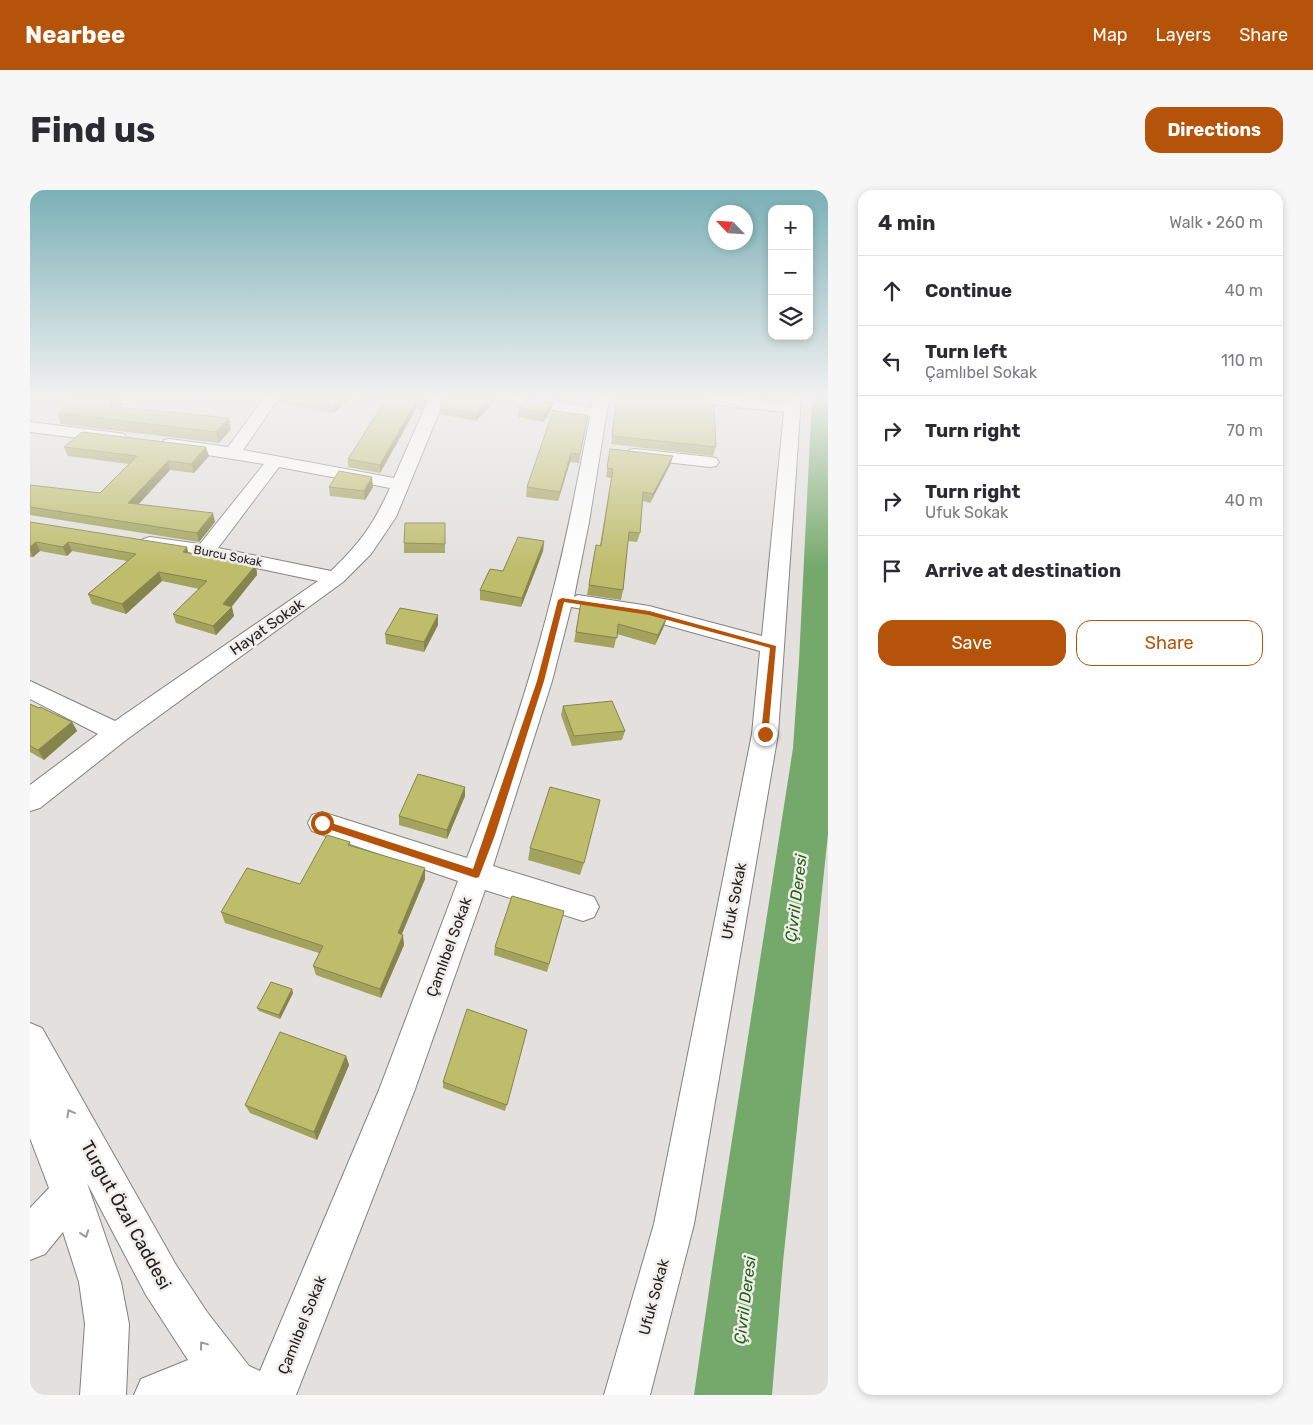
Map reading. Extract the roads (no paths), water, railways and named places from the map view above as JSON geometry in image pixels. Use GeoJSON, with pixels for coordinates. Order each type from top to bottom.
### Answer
{"type":"FeatureCollection","features":[{"type":"Feature","properties":{"kind":"street"},"geometry":{"type":"LineString","coordinates":[[243,454],[400,484]]}},
{"type":"Feature","properties":{"kind":"street","name":"Hayat Sokak"},"geometry":{"type":"LineString","coordinates":[[30,800],[117,733],[336,578],[364,550],[376,534],[386,517],[413,454]]}},
{"type":"Feature","properties":{"kind":"street","name":"Çamlıbel Sokak"},"geometry":{"type":"LineString","coordinates":[[254,1391],[396,1092],[490,835],[540,681],[562,600],[579,522],[607,454]]}},
{"type":"Feature","properties":{"kind":"street"},"geometry":{"type":"LineString","coordinates":[[638,454],[710,462]]}},
{"type":"Feature","properties":{"kind":"street","name":"Ufuk Sokak"},"geometry":{"type":"LineString","coordinates":[[627,1395],[674,1224],[765,734],[789,454]]}},
{"type":"Feature","properties":{"kind":"street"},"geometry":{"type":"LineString","coordinates":[[205,551],[275,461]]}},
{"type":"Feature","properties":{"kind":"street","name":"Burcu Sokak"},"geometry":{"type":"LineString","coordinates":[[127,539],[205,551],[336,578]]}},
{"type":"Feature","properties":{"kind":"street"},"geometry":{"type":"LineString","coordinates":[[562,600],[649,613],[773,647]]}},
{"type":"Feature","properties":{"kind":"street"},"geometry":{"type":"LineString","coordinates":[[30,689],[117,733]]}},
{"type":"Feature","properties":{"kind":"street"},"geometry":{"type":"LineString","coordinates":[[322,823],[583,907]]}},
{"type":"Feature","properties":{"kind":"street","name":"Turgut Özal Caddesi"},"geometry":{"type":"LineString","coordinates":[[30,1040],[161,1280],[191,1328],[254,1391]]}},
{"type":"Feature","properties":{"kind":"street","name":"Turgut Özal Caddesi"},"geometry":{"type":"LineString","coordinates":[[30,1091],[92,1254],[105,1308],[107,1348],[103,1395]]}},
{"type":"Feature","properties":{"kind":"street"},"geometry":{"type":"LineString","coordinates":[[30,1239],[70,1193]]}},
{"type":"Feature","properties":{"kind":"street"},"geometry":{"type":"LineString","coordinates":[[157,1395],[167,1389],[189,1382],[212,1380],[254,1391]]}},
{"type":"Feature","properties":{"kind":"waterway","name":"Çivril Deresi"},"geometry":{"type":"LineString","coordinates":[[733,1395],[748,1262],[815,748],[824,454]]}}]}
